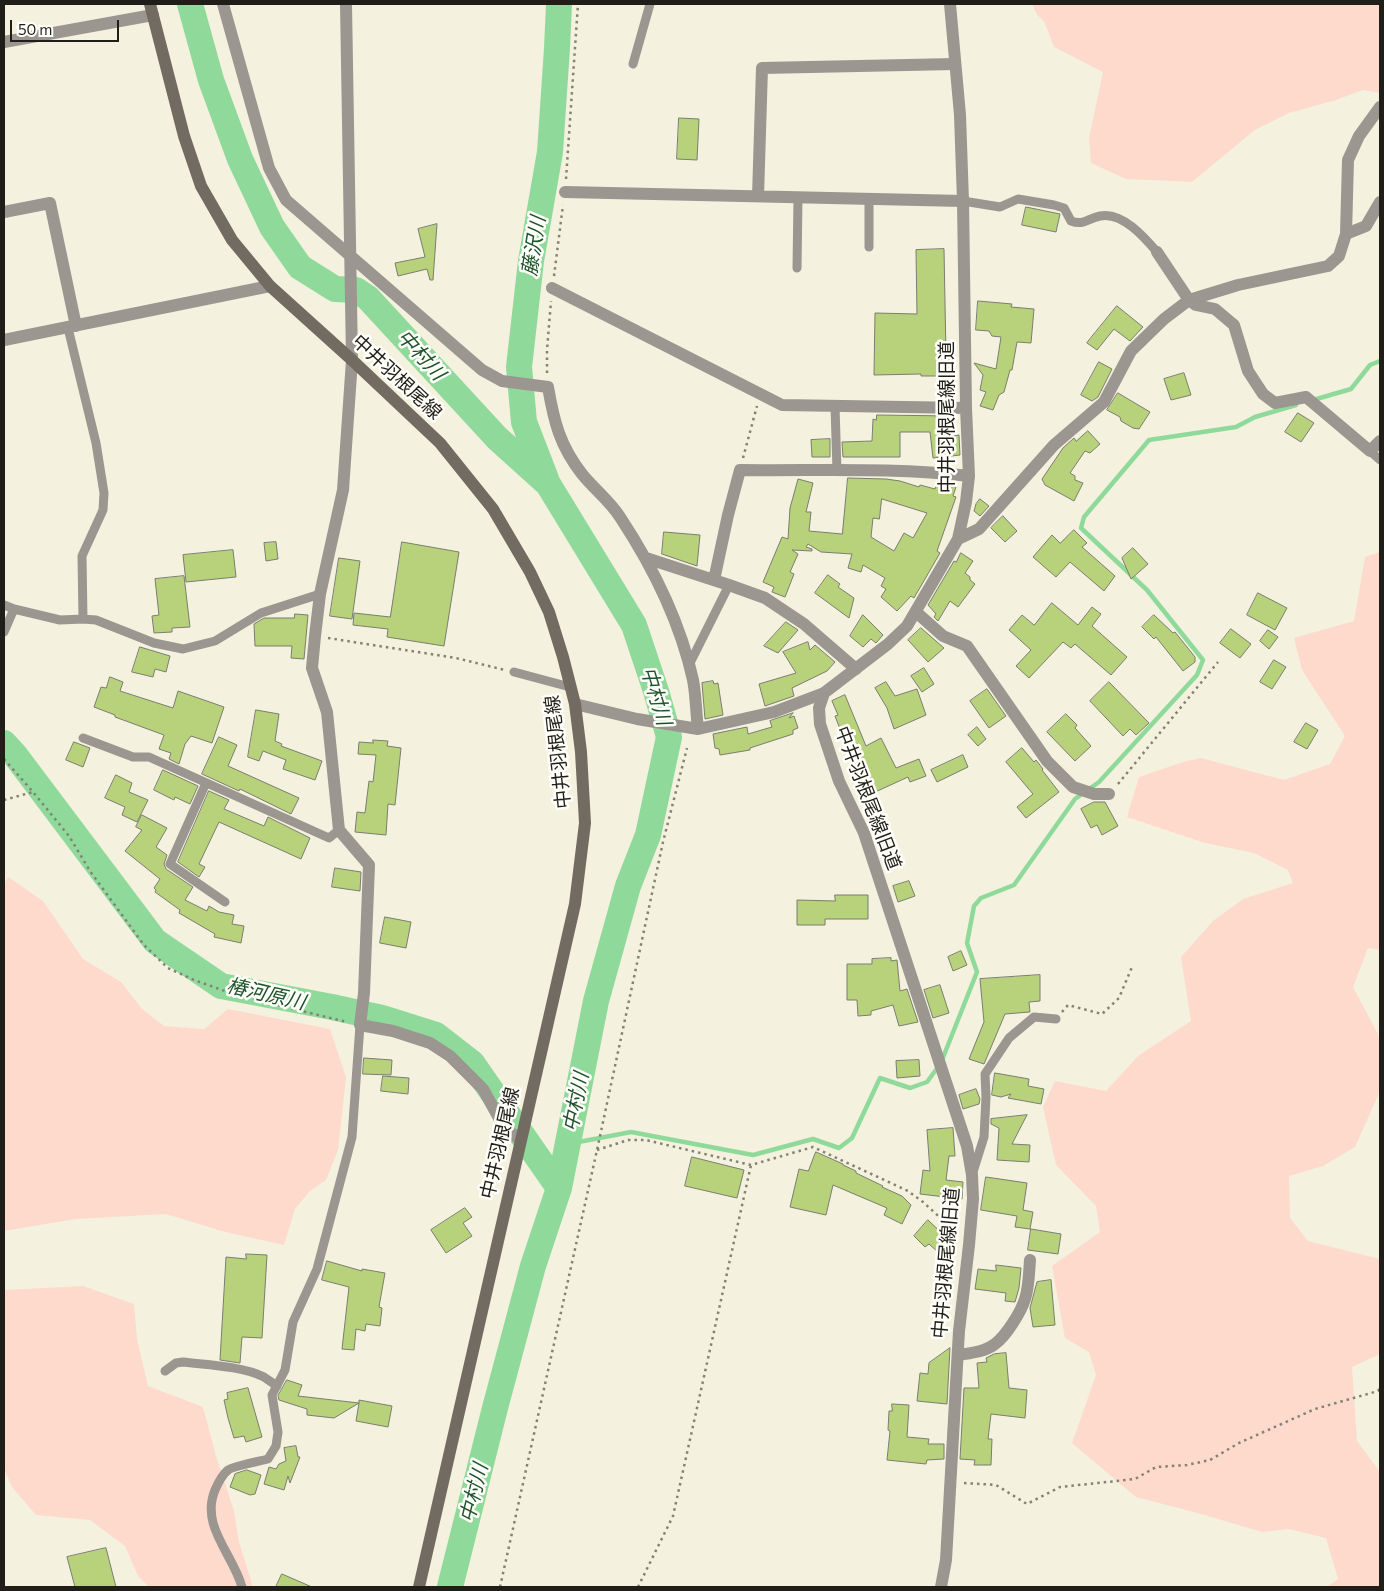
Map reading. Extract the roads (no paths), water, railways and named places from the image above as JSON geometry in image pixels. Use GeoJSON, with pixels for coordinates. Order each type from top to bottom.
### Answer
{"type":"FeatureCollection","features":[{"type":"Feature","properties":{"kind":"main road","name":"中井羽根尾線"},"geometry":{"type":"LineString","coordinates":[[151,9],[184,136],[201,186],[232,240],[270,286],[440,443],[493,509],[530,572],[549,612],[575,704],[581,752],[584,823],[575,904],[419,1587]]}},
{"type":"Feature","properties":{"kind":"street"},"geometry":{"type":"LineString","coordinates":[[223,4],[269,168],[286,200],[350,259],[482,370],[502,381],[548,387],[558,432],[567,453],[582,474],[619,515],[646,558],[662,589],[677,628],[693,681],[694,729]]}},
{"type":"Feature","properties":{"kind":"street"},"geometry":{"type":"LineString","coordinates":[[346,4],[352,360],[343,490],[320,594],[312,668],[327,712],[339,830],[369,864],[364,993],[360,1022],[430,1043],[450,1056],[483,1089],[504,1127],[520,1140]]}},
{"type":"Feature","properties":{"kind":"street","name":"中井羽根尾線旧道"},"geometry":{"type":"LineString","coordinates":[[941,1587],[946,1560],[959,1331],[973,1198],[972,1175],[967,1146],[864,833],[839,781],[820,724],[819,708],[824,693],[907,626],[958,539],[966,502],[969,476],[966,408],[964,201],[960,115],[950,4]]}},
{"type":"Feature","properties":{"kind":"street"},"geometry":{"type":"LineString","coordinates":[[4,42],[151,9]]}},
{"type":"Feature","properties":{"kind":"street"},"geometry":{"type":"LineString","coordinates":[[758,196],[762,68],[955,64]]}},
{"type":"Feature","properties":{"kind":"street"},"geometry":{"type":"LineString","coordinates":[[958,539],[979,529],[1054,445],[1104,402],[1131,352],[1164,319],[1189,300],[1238,285],[1328,266],[1339,256],[1346,234],[1348,160],[1359,136],[1380,107]]}},
{"type":"Feature","properties":{"kind":"street"},"geometry":{"type":"LineString","coordinates":[[565,192],[964,201]]}},
{"type":"Feature","properties":{"kind":"street"},"geometry":{"type":"LineString","coordinates":[[1346,234],[1366,226],[1380,202]]}},
{"type":"Feature","properties":{"kind":"street"},"geometry":{"type":"LineString","coordinates":[[4,212],[50,203],[72,327]]}},
{"type":"Feature","properties":{"kind":"street"},"geometry":{"type":"LineString","coordinates":[[1157,252],[1189,300],[1196,305],[1215,308],[1234,325],[1248,371],[1263,394],[1275,403],[1310,401],[1370,451],[1380,441]]}},
{"type":"Feature","properties":{"kind":"street"},"geometry":{"type":"LineString","coordinates":[[4,340],[270,286]]}},
{"type":"Feature","properties":{"kind":"street"},"geometry":{"type":"LineString","coordinates":[[552,288],[782,405],[966,408]]}},
{"type":"Feature","properties":{"kind":"street"},"geometry":{"type":"LineString","coordinates":[[714,580],[740,470],[894,470],[969,476]]}},
{"type":"Feature","properties":{"kind":"street"},"geometry":{"type":"LineString","coordinates":[[646,558],[765,598],[804,624],[856,669]]}},
{"type":"Feature","properties":{"kind":"street"},"geometry":{"type":"LineString","coordinates":[[916,612],[943,636],[967,646],[1047,761],[1074,787],[1094,794],[1109,794]]}},
{"type":"Feature","properties":{"kind":"street"},"geometry":{"type":"LineString","coordinates":[[575,704],[637,719],[694,729],[774,712],[824,693]]}},
{"type":"Feature","properties":{"kind":"street"},"geometry":{"type":"LineString","coordinates":[[958,1355],[976,1352],[994,1345],[1003,1335],[1026,1298],[1030,1260]]}},
{"type":"Feature","properties":{"kind":"lane"},"geometry":{"type":"LineString","coordinates":[[633,64],[650,4]]}},
{"type":"Feature","properties":{"kind":"lane"},"geometry":{"type":"LineString","coordinates":[[797,268],[798,197]]}},
{"type":"Feature","properties":{"kind":"lane"},"geometry":{"type":"LineString","coordinates":[[869,199],[869,247]]}},
{"type":"Feature","properties":{"kind":"lane"},"geometry":{"type":"LineString","coordinates":[[964,201],[1000,207],[1018,199],[1054,205],[1064,208],[1071,222],[1078,224],[1101,215],[1112,216],[1138,230],[1157,252]]}},
{"type":"Feature","properties":{"kind":"lane"},"geometry":{"type":"LineString","coordinates":[[72,327],[96,443],[104,493],[103,510],[82,556],[83,619]]}},
{"type":"Feature","properties":{"kind":"lane"},"geometry":{"type":"LineString","coordinates":[[836,406],[837,471]]}},
{"type":"Feature","properties":{"kind":"lane"},"geometry":{"type":"LineString","coordinates":[[1370,451],[1380,460]]}},
{"type":"Feature","properties":{"kind":"lane"},"geometry":{"type":"LineString","coordinates":[[689,666],[729,585]]}},
{"type":"Feature","properties":{"kind":"lane"},"geometry":{"type":"LineString","coordinates":[[4,605],[60,620],[96,620],[154,643],[183,648],[215,641],[260,613],[320,594]]}},
{"type":"Feature","properties":{"kind":"lane"},"geometry":{"type":"LineString","coordinates":[[4,632],[14,609]]}},
{"type":"Feature","properties":{"kind":"lane"},"geometry":{"type":"LineString","coordinates":[[514,672],[570,687]]}},
{"type":"Feature","properties":{"kind":"lane"},"geometry":{"type":"LineString","coordinates":[[83,738],[132,757],[148,757],[329,838],[339,830]]}},
{"type":"Feature","properties":{"kind":"lane"},"geometry":{"type":"LineString","coordinates":[[206,783],[170,864],[225,902]]}},
{"type":"Feature","properties":{"kind":"lane"},"geometry":{"type":"LineString","coordinates":[[972,1175],[984,1137],[985,1074],[1008,1038],[1034,1017],[1056,1019]]}},
{"type":"Feature","properties":{"kind":"lane"},"geometry":{"type":"LineString","coordinates":[[242,1587],[211,1516],[212,1497],[218,1481],[228,1469],[268,1459],[276,1446],[278,1432],[272,1396],[285,1370],[294,1322],[317,1269],[352,1137],[360,1022]]}},
{"type":"Feature","properties":{"kind":"lane"},"geometry":{"type":"LineString","coordinates":[[165,1371],[176,1363],[183,1362],[225,1368],[264,1377],[277,1386]]}},
{"type":"Feature","properties":{"kind":"waterway","name":"中村川"},"geometry":{"type":"LineString","coordinates":[[190,4],[211,80],[240,159],[272,227],[300,267],[335,289],[356,290],[368,298],[497,438],[548,484],[634,625],[669,737],[648,835],[628,886],[596,1001],[559,1188],[533,1266],[450,1587]]}},
{"type":"Feature","properties":{"kind":"waterway","name":"藤沢川"},"geometry":{"type":"LineString","coordinates":[[546,479],[524,422],[519,367],[531,261],[550,152],[559,4]]}},
{"type":"Feature","properties":{"kind":"waterway"},"geometry":{"type":"LineString","coordinates":[[1313,400],[1351,389],[1370,365],[1380,361]]}},
{"type":"Feature","properties":{"kind":"waterway"},"geometry":{"type":"LineString","coordinates":[[942,1060],[977,972],[967,943],[974,906],[981,898],[1014,885],[1075,799],[1099,782],[1197,675],[1203,660],[1147,590],[1081,528],[1084,517],[1149,440],[1236,427],[1255,417],[1296,405]]}},
{"type":"Feature","properties":{"kind":"waterway","name":"椿河原川"},"geometry":{"type":"LineString","coordinates":[[4,743],[155,941],[221,986],[382,1018],[436,1035],[472,1063],[559,1188]]}},
{"type":"Feature","properties":{"kind":"waterway"},"geometry":{"type":"LineString","coordinates":[[568,1144],[631,1132],[753,1155],[813,1139],[839,1148],[852,1138],[880,1078],[910,1088],[927,1082],[938,1067]]}}]}
